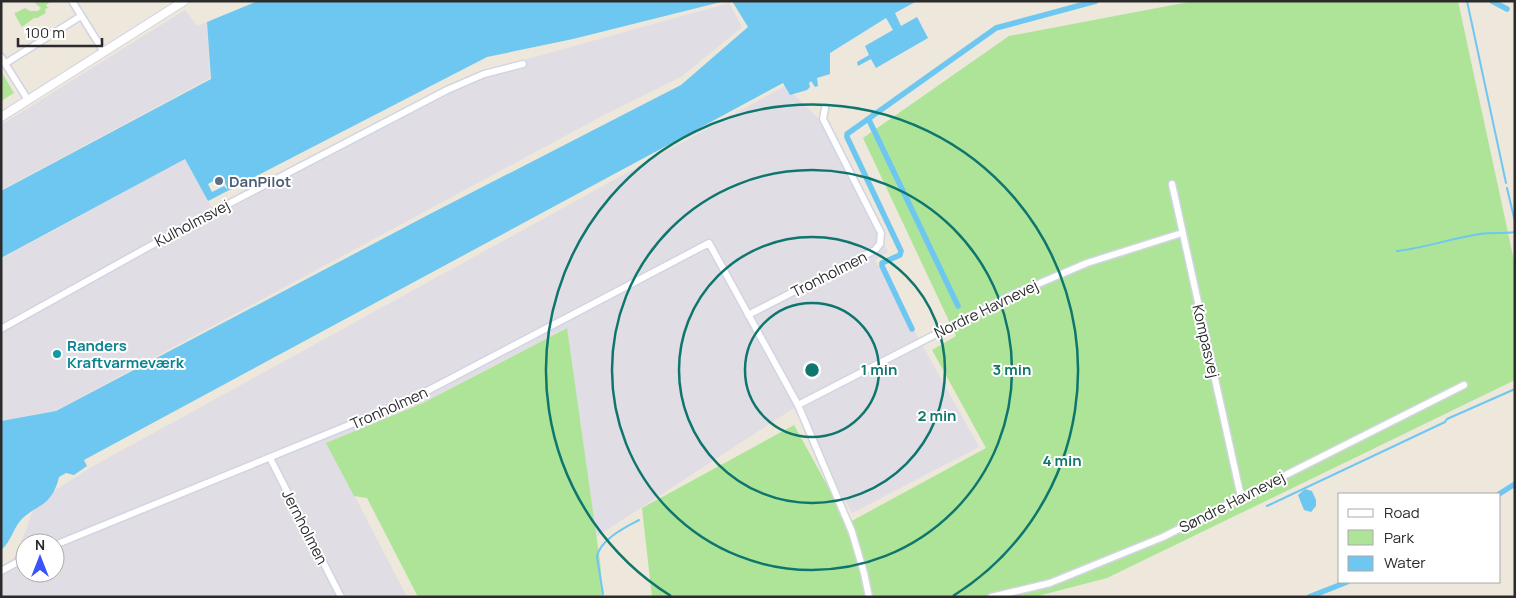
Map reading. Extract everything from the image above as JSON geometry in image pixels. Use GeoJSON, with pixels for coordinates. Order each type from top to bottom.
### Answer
{"type":"FeatureCollection","features":[{"type":"Feature","properties":{"kind":"street"},"geometry":{"type":"LineString","coordinates":[[72,1],[104,52]]}},
{"type":"Feature","properties":{"kind":"street"},"geometry":{"type":"LineString","coordinates":[[1,117],[184,1]]}},
{"type":"Feature","properties":{"kind":"street"},"geometry":{"type":"LineString","coordinates":[[6,64],[81,16]]}},
{"type":"Feature","properties":{"kind":"street"},"geometry":{"type":"LineString","coordinates":[[1,57],[28,100]]}},
{"type":"Feature","properties":{"kind":"street","name":"Kulholmsvej"},"geometry":{"type":"LineString","coordinates":[[1,329],[186,226],[438,94],[484,74],[523,64]]}},
{"type":"Feature","properties":{"kind":"street","name":"Tronholmen"},"geometry":{"type":"LineString","coordinates":[[65,541],[408,401],[709,243],[748,315],[875,250],[880,244],[881,233],[823,119],[826,108]]}},
{"type":"Feature","properties":{"kind":"street","name":"Kompasvej"},"geometry":{"type":"LineString","coordinates":[[1172,184],[1241,497]]}},
{"type":"Feature","properties":{"kind":"street","name":"Nordre Havnevej"},"geometry":{"type":"LineString","coordinates":[[798,405],[1012,295],[1087,263],[1182,233]]}},
{"type":"Feature","properties":{"kind":"street"},"geometry":{"type":"LineString","coordinates":[[748,315],[798,405],[852,532],[869,597]]}},
{"type":"Feature","properties":{"kind":"street","name":"Søndre Havnevej"},"geometry":{"type":"LineString","coordinates":[[991,597],[1050,583],[1163,537],[1464,385]]}},
{"type":"Feature","properties":{"kind":"street","name":"Jernholmen"},"geometry":{"type":"LineString","coordinates":[[270,458],[341,597]]}},
{"type":"Feature","properties":{"kind":"street"},"geometry":{"type":"LineString","coordinates":[[1,571],[15,563]]}},
{"type":"Feature","properties":{"kind":"shaded area"},"geometry":{"type":"Polygon","coordinates":[[[729,3],[742,27],[681,77],[602,116],[55,411],[1,421],[1,259],[185,159],[212,208],[442,88],[485,71],[729,3]]]}},
{"type":"Feature","properties":{"kind":"shaded area"},"geometry":{"type":"Polygon","coordinates":[[[185,10],[197,26],[207,22],[210,78],[1,190],[1,125],[185,10]]]}},
{"type":"Feature","properties":{"kind":"shaded area"},"geometry":{"type":"Polygon","coordinates":[[[785,86],[823,123],[888,252],[875,260],[979,447],[852,513],[794,408],[596,537],[566,328],[423,403],[327,443],[407,597],[1,597],[1,568],[15,557],[15,583],[65,583],[65,533],[25,533],[36,502],[97,464],[785,86]]]}},
{"type":"Feature","properties":{"kind":"green space"},"geometry":{"type":"Polygon","coordinates":[[[38,1],[50,2],[46,5],[48,8],[45,9],[46,13],[34,18],[22,27],[15,13],[25,8],[30,11],[38,11],[41,8],[35,3],[38,1]]]}},
{"type":"Feature","properties":{"kind":"green space"},"geometry":{"type":"Polygon","coordinates":[[[1194,1],[1458,1],[1515,265],[1515,380],[1107,578],[1034,597],[652,597],[642,508],[794,425],[848,523],[986,448],[932,350],[956,336],[863,138],[1009,36],[1194,1]]]}},
{"type":"Feature","properties":{"kind":"green space"},"geometry":{"type":"Polygon","coordinates":[[[1,71],[14,93],[1,101],[1,71]]]}},
{"type":"Feature","properties":{"kind":"green space"},"geometry":{"type":"Polygon","coordinates":[[[567,328],[600,561],[603,597],[418,597],[367,498],[354,496],[326,443],[423,403],[567,328]]]}},
{"type":"Feature","properties":{"kind":"water"},"geometry":{"type":"Polygon","coordinates":[[[258,1],[725,1],[573,39],[487,57],[208,201],[185,159],[1,258],[1,191],[211,79],[207,22],[258,1]]]}},
{"type":"Feature","properties":{"kind":"water"},"geometry":{"type":"Polygon","coordinates":[[[732,1],[917,1],[895,13],[901,26],[917,17],[928,38],[876,68],[871,59],[858,66],[857,62],[869,55],[865,46],[893,30],[886,18],[830,53],[830,74],[817,78],[818,86],[815,87],[811,81],[809,83],[810,87],[807,90],[790,95],[783,83],[84,460],[87,466],[74,475],[66,473],[59,477],[49,499],[21,520],[1,550],[1,421],[56,411],[428,215],[681,85],[748,27],[732,1]]]}},
{"type":"Feature","properties":{"kind":"water"},"geometry":{"type":"Polygon","coordinates":[[[1305,489],[1312,491],[1316,500],[1316,506],[1311,512],[1304,510],[1298,495],[1305,489]]]}},
{"type":"Feature","properties":{"kind":"pier","name":"DanPilot"},"geometry":{"type":"Polygon","coordinates":[[[222,176],[228,190],[224,186],[212,192],[208,184],[222,176]]]}},
{"type":"Feature","properties":{"kind":"waterway"},"geometry":{"type":"LineString","coordinates":[[912,329],[882,266],[882,263],[900,255],[901,251],[847,134],[996,28],[1096,1]]}},
{"type":"Feature","properties":{"kind":"waterway"},"geometry":{"type":"LineString","coordinates":[[1467,1],[1506,183]]}},
{"type":"Feature","properties":{"kind":"waterway"},"geometry":{"type":"LineString","coordinates":[[1492,1],[1507,9]]}},
{"type":"Feature","properties":{"kind":"waterway"},"geometry":{"type":"LineString","coordinates":[[869,120],[958,306]]}},
{"type":"Feature","properties":{"kind":"waterway"},"geometry":{"type":"LineString","coordinates":[[1507,188],[1515,222]]}},
{"type":"Feature","properties":{"kind":"waterway"},"geometry":{"type":"LineString","coordinates":[[1397,251],[1480,234],[1515,232]]}},
{"type":"Feature","properties":{"kind":"waterway"},"geometry":{"type":"LineString","coordinates":[[1267,506],[1445,422],[1447,419],[1515,389]]}},
{"type":"Feature","properties":{"kind":"waterway"},"geometry":{"type":"LineString","coordinates":[[1501,493],[1515,484]]}},
{"type":"Feature","properties":{"kind":"waterway"},"geometry":{"type":"LineString","coordinates":[[603,594],[597,557],[599,551],[614,535],[639,520]]}},
{"type":"Feature","properties":{"kind":"waterway"},"geometry":{"type":"LineString","coordinates":[[1309,597],[1344,583]]}},
{"type":"Feature","properties":{"kind":"place","name":"DanPilot"},"geometry":{"type":"Point","coordinates":[219,181]}},
{"type":"Feature","properties":{"kind":"place","name":"Randers Kraftvarmeværk"},"geometry":{"type":"Point","coordinates":[57,354]}}]}
